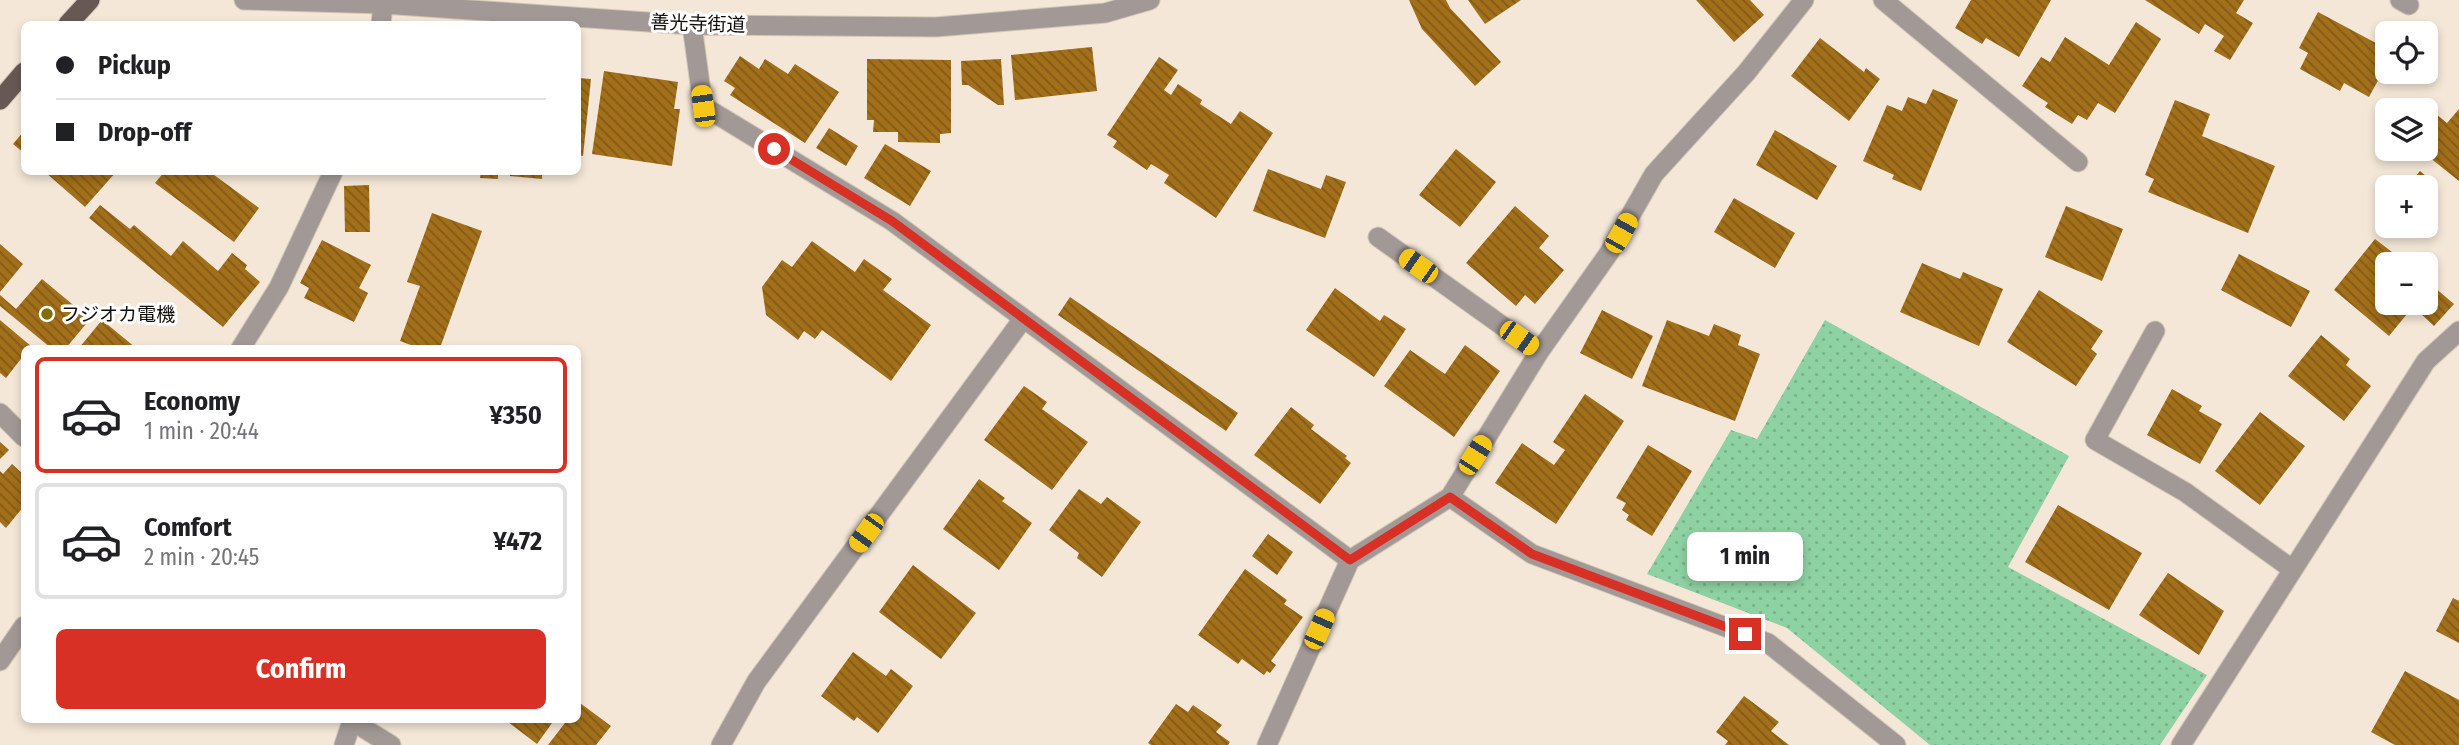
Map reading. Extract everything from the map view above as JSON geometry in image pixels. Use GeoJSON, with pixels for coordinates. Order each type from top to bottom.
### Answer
{"type":"FeatureCollection","features":[{"type":"Feature","properties":{"kind":"main road"},"geometry":{"type":"LineString","coordinates":[[71,21],[90,0]]}},
{"type":"Feature","properties":{"kind":"main road"},"geometry":{"type":"LineString","coordinates":[[0,100],[21,76]]}},
{"type":"Feature","properties":{"kind":"street","name":"善光寺街道"},"geometry":{"type":"LineString","coordinates":[[244,0],[383,5],[692,25],[936,27],[1104,13],[1150,0]]}},
{"type":"Feature","properties":{"kind":"street"},"geometry":{"type":"LineString","coordinates":[[1267,745],[1350,560],[1450,497],[1539,352],[1609,253],[1654,174],[1746,73],[1804,0]]}},
{"type":"Feature","properties":{"kind":"street"},"geometry":{"type":"LineString","coordinates":[[1883,0],[2078,162]]}},
{"type":"Feature","properties":{"kind":"street"},"geometry":{"type":"LineString","coordinates":[[381,21],[383,5]]}},
{"type":"Feature","properties":{"kind":"street"},"geometry":{"type":"LineString","coordinates":[[692,25],[703,106],[892,221],[1350,560]]}},
{"type":"Feature","properties":{"kind":"street"},"geometry":{"type":"LineString","coordinates":[[243,345],[279,287],[332,175]]}},
{"type":"Feature","properties":{"kind":"street"},"geometry":{"type":"LineString","coordinates":[[1378,237],[1539,352]]}},
{"type":"Feature","properties":{"kind":"street"},"geometry":{"type":"LineString","coordinates":[[721,745],[756,682],[1023,319]]}},
{"type":"Feature","properties":{"kind":"street"},"geometry":{"type":"LineString","coordinates":[[2155,331],[2095,440],[2185,492],[2292,569]]}},
{"type":"Feature","properties":{"kind":"street"},"geometry":{"type":"LineString","coordinates":[[2181,745],[2426,361],[2459,331]]}},
{"type":"Feature","properties":{"kind":"street"},"geometry":{"type":"LineString","coordinates":[[0,413],[21,435]]}},
{"type":"Feature","properties":{"kind":"street"},"geometry":{"type":"LineString","coordinates":[[1450,497],[1532,554],[1768,643],[1896,745]]}},
{"type":"Feature","properties":{"kind":"street"},"geometry":{"type":"LineString","coordinates":[[0,661],[21,630]]}},
{"type":"Feature","properties":{"kind":"street"},"geometry":{"type":"LineString","coordinates":[[344,745],[350,723]]}},
{"type":"Feature","properties":{"kind":"street"},"geometry":{"type":"LineString","coordinates":[[356,723],[391,745]]}},
{"type":"Feature","properties":{"kind":"green space"},"geometry":{"type":"Polygon","coordinates":[[[1825,320],[2069,456],[2008,567],[2207,675],[2160,745],[1930,745],[1787,628],[1647,574],[1731,430],[1757,439],[1825,320]]]}},
{"type":"Feature","properties":{"kind":"building"},"geometry":{"type":"Polygon","coordinates":[[[1409,0],[1446,0],[1450,8],[1501,62],[1475,86],[1422,29],[1409,0]]]}},
{"type":"Feature","properties":{"kind":"building"},"geometry":{"type":"Polygon","coordinates":[[[1468,0],[1521,0],[1485,24],[1468,0]]]}},
{"type":"Feature","properties":{"kind":"building"},"geometry":{"type":"Polygon","coordinates":[[[1696,0],[1750,0],[1764,15],[1734,42],[1696,0]]]}},
{"type":"Feature","properties":{"kind":"building"},"geometry":{"type":"Polygon","coordinates":[[[1971,0],[2051,0],[2019,57],[1986,38],[1982,44],[1955,28],[1971,0]]]}},
{"type":"Feature","properties":{"kind":"building"},"geometry":{"type":"Polygon","coordinates":[[[2145,0],[2244,0],[2236,13],[2253,23],[2230,60],[2214,51],[2224,36],[2205,24],[2199,34],[2145,0]]]}},
{"type":"Feature","properties":{"kind":"building"},"geometry":{"type":"Polygon","coordinates":[[[2318,12],[2375,43],[2376,84],[2369,97],[2344,83],[2340,91],[2300,69],[2308,53],[2299,48],[2318,12]]]}},
{"type":"Feature","properties":{"kind":"building"},"geometry":{"type":"Polygon","coordinates":[[[2136,22],[2161,39],[2115,113],[2098,103],[2087,120],[2078,115],[2072,124],[2045,107],[2048,103],[2022,86],[2041,57],[2050,62],[2065,37],[2109,65],[2136,22]]]}},
{"type":"Feature","properties":{"kind":"building"},"geometry":{"type":"Polygon","coordinates":[[[1820,38],[1864,72],[1866,68],[1880,79],[1849,121],[1791,76],[1820,38]]]}},
{"type":"Feature","properties":{"kind":"building"},"geometry":{"type":"Polygon","coordinates":[[[1092,47],[1097,91],[1015,100],[1011,55],[1092,47]]]}},
{"type":"Feature","properties":{"kind":"building"},"geometry":{"type":"Polygon","coordinates":[[[740,56],[759,69],[765,59],[788,74],[795,64],[839,92],[805,143],[730,95],[735,88],[724,81],[740,56]]]}},
{"type":"Feature","properties":{"kind":"building"},"geometry":{"type":"Polygon","coordinates":[[[1159,57],[1178,70],[1164,90],[1171,95],[1178,84],[1202,100],[1200,104],[1231,124],[1240,111],[1273,133],[1216,218],[1164,183],[1169,175],[1151,164],[1147,170],[1113,147],[1117,141],[1107,135],[1159,57]]]}},
{"type":"Feature","properties":{"kind":"building"},"geometry":{"type":"Polygon","coordinates":[[[867,59],[951,60],[951,133],[940,134],[940,143],[898,142],[898,132],[873,132],[874,120],[867,120],[867,59]]]}},
{"type":"Feature","properties":{"kind":"building"},"geometry":{"type":"Polygon","coordinates":[[[1001,59],[1004,105],[998,105],[968,85],[962,85],[961,61],[1001,59]]]}},
{"type":"Feature","properties":{"kind":"building"},"geometry":{"type":"Polygon","coordinates":[[[604,71],[678,82],[674,109],[680,109],[672,166],[592,154],[604,71]]]}},
{"type":"Feature","properties":{"kind":"building"},"geometry":{"type":"Polygon","coordinates":[[[581,78],[591,79],[581,156],[581,78]]]}},
{"type":"Feature","properties":{"kind":"building"},"geometry":{"type":"Polygon","coordinates":[[[1933,89],[1958,100],[1921,191],[1892,179],[1894,175],[1863,161],[1887,105],[1902,111],[1908,97],[1926,104],[1933,89]]]}},
{"type":"Feature","properties":{"kind":"building"},"geometry":{"type":"Polygon","coordinates":[[[2175,100],[2210,114],[2202,136],[2275,166],[2248,233],[2148,192],[2154,179],[2145,175],[2175,100]]]}},
{"type":"Feature","properties":{"kind":"building"},"geometry":{"type":"Polygon","coordinates":[[[2459,109],[2459,181],[2434,161],[2438,161],[2438,116],[2447,123],[2459,109]]]}},
{"type":"Feature","properties":{"kind":"building"},"geometry":{"type":"Polygon","coordinates":[[[829,128],[858,146],[846,166],[816,148],[829,128]]]}},
{"type":"Feature","properties":{"kind":"building"},"geometry":{"type":"Polygon","coordinates":[[[1775,130],[1837,166],[1817,200],[1756,165],[1775,130]]]}},
{"type":"Feature","properties":{"kind":"building"},"geometry":{"type":"Polygon","coordinates":[[[21,135],[21,151],[13,144],[21,135]]]}},
{"type":"Feature","properties":{"kind":"building"},"geometry":{"type":"Polygon","coordinates":[[[885,144],[931,171],[910,206],[864,178],[885,144]]]}},
{"type":"Feature","properties":{"kind":"building"},"geometry":{"type":"Polygon","coordinates":[[[1456,149],[1496,182],[1460,227],[1419,195],[1456,149]]]}},
{"type":"Feature","properties":{"kind":"building"},"geometry":{"type":"Polygon","coordinates":[[[1268,169],[1321,189],[1326,175],[1346,182],[1325,238],[1253,211],[1268,169]]]}},
{"type":"Feature","properties":{"kind":"building"},"geometry":{"type":"Polygon","coordinates":[[[48,175],[113,175],[85,207],[48,175]]]}},
{"type":"Feature","properties":{"kind":"building"},"geometry":{"type":"Polygon","coordinates":[[[162,175],[214,175],[259,208],[234,242],[155,183],[162,175]]]}},
{"type":"Feature","properties":{"kind":"building"},"geometry":{"type":"Polygon","coordinates":[[[480,175],[498,175],[498,179],[480,178],[480,175]]]}},
{"type":"Feature","properties":{"kind":"building"},"geometry":{"type":"Polygon","coordinates":[[[542,175],[542,179],[510,176],[542,175]]]}},
{"type":"Feature","properties":{"kind":"building"},"geometry":{"type":"Polygon","coordinates":[[[369,185],[370,232],[345,232],[344,186],[369,185]]]}},
{"type":"Feature","properties":{"kind":"building"},"geometry":{"type":"Polygon","coordinates":[[[1734,198],[1795,233],[1775,268],[1714,232],[1734,198]]]}},
{"type":"Feature","properties":{"kind":"building"},"geometry":{"type":"Polygon","coordinates":[[[100,205],[130,229],[134,225],[171,256],[183,241],[218,271],[232,253],[247,265],[245,269],[260,282],[223,327],[89,218],[100,205]]]}},
{"type":"Feature","properties":{"kind":"building"},"geometry":{"type":"Polygon","coordinates":[[[1515,206],[1549,236],[1539,248],[1564,270],[1535,304],[1525,295],[1516,306],[1466,263],[1515,206]]]}},
{"type":"Feature","properties":{"kind":"building"},"geometry":{"type":"Polygon","coordinates":[[[2066,206],[2123,229],[2102,281],[2045,257],[2066,206]]]}},
{"type":"Feature","properties":{"kind":"building"},"geometry":{"type":"Polygon","coordinates":[[[432,213],[482,231],[441,345],[411,345],[400,341],[420,286],[407,282],[432,213]]]}},
{"type":"Feature","properties":{"kind":"building"},"geometry":{"type":"Polygon","coordinates":[[[2375,239],[2392,252],[2375,252],[2375,315],[2406,315],[2389,336],[2334,290],[2375,239]]]}},
{"type":"Feature","properties":{"kind":"building"},"geometry":{"type":"Polygon","coordinates":[[[322,240],[371,265],[359,288],[368,293],[354,322],[304,298],[309,288],[300,283],[322,240]]]}},
{"type":"Feature","properties":{"kind":"building"},"geometry":{"type":"Polygon","coordinates":[[[812,241],[855,272],[864,259],[892,279],[883,290],[931,325],[891,381],[822,330],[815,339],[804,331],[798,340],[766,315],[762,287],[782,260],[792,267],[812,241]]]}},
{"type":"Feature","properties":{"kind":"building","name":"フジオカ電機"},"geometry":{"type":"Polygon","coordinates":[[[0,244],[23,264],[0,292],[0,244]]]}},
{"type":"Feature","properties":{"kind":"building"},"geometry":{"type":"Polygon","coordinates":[[[2239,254],[2310,291],[2291,327],[2221,290],[2239,254]]]}},
{"type":"Feature","properties":{"kind":"building"},"geometry":{"type":"Polygon","coordinates":[[[1922,263],[1960,279],[1963,272],[2003,289],[1979,346],[1900,312],[1922,263]]]}},
{"type":"Feature","properties":{"kind":"building","name":"フジオカ電機"},"geometry":{"type":"Polygon","coordinates":[[[42,279],[90,319],[68,345],[47,345],[0,306],[0,295],[16,309],[42,279]]]}},
{"type":"Feature","properties":{"kind":"building"},"geometry":{"type":"Polygon","coordinates":[[[1335,288],[1380,321],[1384,315],[1406,329],[1374,377],[1306,330],[1335,288]]]}},
{"type":"Feature","properties":{"kind":"building"},"geometry":{"type":"Polygon","coordinates":[[[2039,290],[2103,331],[2091,349],[2097,354],[2076,386],[2007,342],[2039,290]]]}},
{"type":"Feature","properties":{"kind":"building"},"geometry":{"type":"Polygon","coordinates":[[[2438,290],[2454,304],[2434,326],[2422,315],[2438,315],[2438,290]]]}},
{"type":"Feature","properties":{"kind":"building"},"geometry":{"type":"Polygon","coordinates":[[[1070,297],[1238,413],[1226,431],[1058,315],[1070,297]]]}},
{"type":"Feature","properties":{"kind":"building"},"geometry":{"type":"Polygon","coordinates":[[[1602,310],[1653,336],[1632,379],[1580,353],[1602,310]]]}},
{"type":"Feature","properties":{"kind":"building"},"geometry":{"type":"Polygon","coordinates":[[[0,320],[30,345],[21,345],[21,359],[6,378],[0,373],[0,320]]]}},
{"type":"Feature","properties":{"kind":"building"},"geometry":{"type":"Polygon","coordinates":[[[102,320],[132,345],[81,345],[102,320]]]}},
{"type":"Feature","properties":{"kind":"building"},"geometry":{"type":"Polygon","coordinates":[[[1667,320],[1709,336],[1714,324],[1741,335],[1738,345],[1760,354],[1735,421],[1642,386],[1667,320]]]}},
{"type":"Feature","properties":{"kind":"building"},"geometry":{"type":"Polygon","coordinates":[[[2321,335],[2350,359],[2346,365],[2371,386],[2344,421],[2288,376],[2321,335]]]}},
{"type":"Feature","properties":{"kind":"building"},"geometry":{"type":"Polygon","coordinates":[[[1465,345],[1500,371],[1454,437],[1384,386],[1410,350],[1445,374],[1465,345]]]}},
{"type":"Feature","properties":{"kind":"building"},"geometry":{"type":"Polygon","coordinates":[[[1024,386],[1047,402],[1042,409],[1088,442],[1052,490],[984,440],[1024,386]]]}},
{"type":"Feature","properties":{"kind":"building"},"geometry":{"type":"Polygon","coordinates":[[[2172,389],[2202,406],[2199,411],[2222,424],[2200,464],[2147,435],[2172,389]]]}},
{"type":"Feature","properties":{"kind":"building"},"geometry":{"type":"Polygon","coordinates":[[[1585,394],[1624,421],[1556,524],[1495,483],[1522,443],[1554,465],[1565,450],[1553,442],[1585,394]]]}},
{"type":"Feature","properties":{"kind":"building"},"geometry":{"type":"Polygon","coordinates":[[[1291,407],[1314,425],[1311,429],[1347,456],[1345,458],[1351,463],[1320,504],[1254,455],[1291,407]]]}},
{"type":"Feature","properties":{"kind":"building"},"geometry":{"type":"Polygon","coordinates":[[[2260,412],[2305,446],[2260,505],[2215,471],[2260,412]]]}},
{"type":"Feature","properties":{"kind":"building"},"geometry":{"type":"Polygon","coordinates":[[[0,442],[9,450],[0,459],[0,442]]]}},
{"type":"Feature","properties":{"kind":"building"},"geometry":{"type":"Polygon","coordinates":[[[1648,445],[1692,471],[1652,536],[1626,520],[1629,515],[1622,510],[1626,503],[1616,498],[1648,445]]]}},
{"type":"Feature","properties":{"kind":"building"},"geometry":{"type":"Polygon","coordinates":[[[12,464],[21,472],[21,510],[6,528],[0,522],[0,471],[3,474],[12,464]]]}},
{"type":"Feature","properties":{"kind":"building"},"geometry":{"type":"Polygon","coordinates":[[[979,479],[1005,498],[1002,501],[1032,523],[999,570],[943,529],[979,479]]]}},
{"type":"Feature","properties":{"kind":"building"},"geometry":{"type":"Polygon","coordinates":[[[1079,489],[1101,504],[1107,497],[1141,522],[1102,577],[1077,558],[1079,553],[1049,530],[1079,489]]]}},
{"type":"Feature","properties":{"kind":"building"},"geometry":{"type":"Polygon","coordinates":[[[2058,505],[2142,553],[2109,610],[2025,562],[2058,505]]]}},
{"type":"Feature","properties":{"kind":"building"},"geometry":{"type":"Polygon","coordinates":[[[1268,534],[1293,552],[1277,575],[1252,556],[1268,534]]]}},
{"type":"Feature","properties":{"kind":"building"},"geometry":{"type":"Polygon","coordinates":[[[913,565],[976,613],[941,659],[879,612],[913,565]]]}},
{"type":"Feature","properties":{"kind":"building"},"geometry":{"type":"Polygon","coordinates":[[[1245,569],[1287,600],[1284,604],[1303,617],[1271,661],[1276,665],[1270,673],[1267,671],[1264,675],[1242,659],[1238,664],[1198,635],[1245,569]]]}},
{"type":"Feature","properties":{"kind":"building"},"geometry":{"type":"Polygon","coordinates":[[[2168,573],[2224,611],[2199,655],[2139,615],[2168,573]]]}},
{"type":"Feature","properties":{"kind":"building"},"geometry":{"type":"Polygon","coordinates":[[[2453,598],[2459,601],[2459,643],[2436,631],[2453,598]]]}},
{"type":"Feature","properties":{"kind":"building"},"geometry":{"type":"Polygon","coordinates":[[[853,652],[886,676],[891,669],[913,686],[878,733],[857,717],[854,721],[821,696],[853,652]]]}},
{"type":"Feature","properties":{"kind":"building"},"geometry":{"type":"Polygon","coordinates":[[[2405,671],[2459,700],[2459,745],[2395,745],[2371,732],[2405,671]]]}},
{"type":"Feature","properties":{"kind":"building"},"geometry":{"type":"Polygon","coordinates":[[[1744,696],[1779,722],[1771,731],[1789,745],[1725,745],[1728,741],[1716,732],[1744,696]]]}},
{"type":"Feature","properties":{"kind":"building"},"geometry":{"type":"Polygon","coordinates":[[[581,704],[611,726],[596,745],[548,745],[565,723],[581,723],[581,704]]]}},
{"type":"Feature","properties":{"kind":"building"},"geometry":{"type":"Polygon","coordinates":[[[1176,704],[1188,712],[1193,705],[1222,725],[1216,732],[1230,742],[1228,745],[1148,743],[1176,704]]]}},
{"type":"Feature","properties":{"kind":"building"},"geometry":{"type":"Polygon","coordinates":[[[509,723],[552,723],[537,744],[509,723]]]}},
{"type":"Feature","properties":{"kind":"place","name":"フジオカ電機"},"geometry":{"type":"Point","coordinates":[47,314]}},
{"type":"Feature","properties":{"kind":"route"},"geometry":{"type":"LineString","coordinates":[[774,149],[892,221],[1350,560],[1450,497],[1532,554],[1745,634]]}}]}
